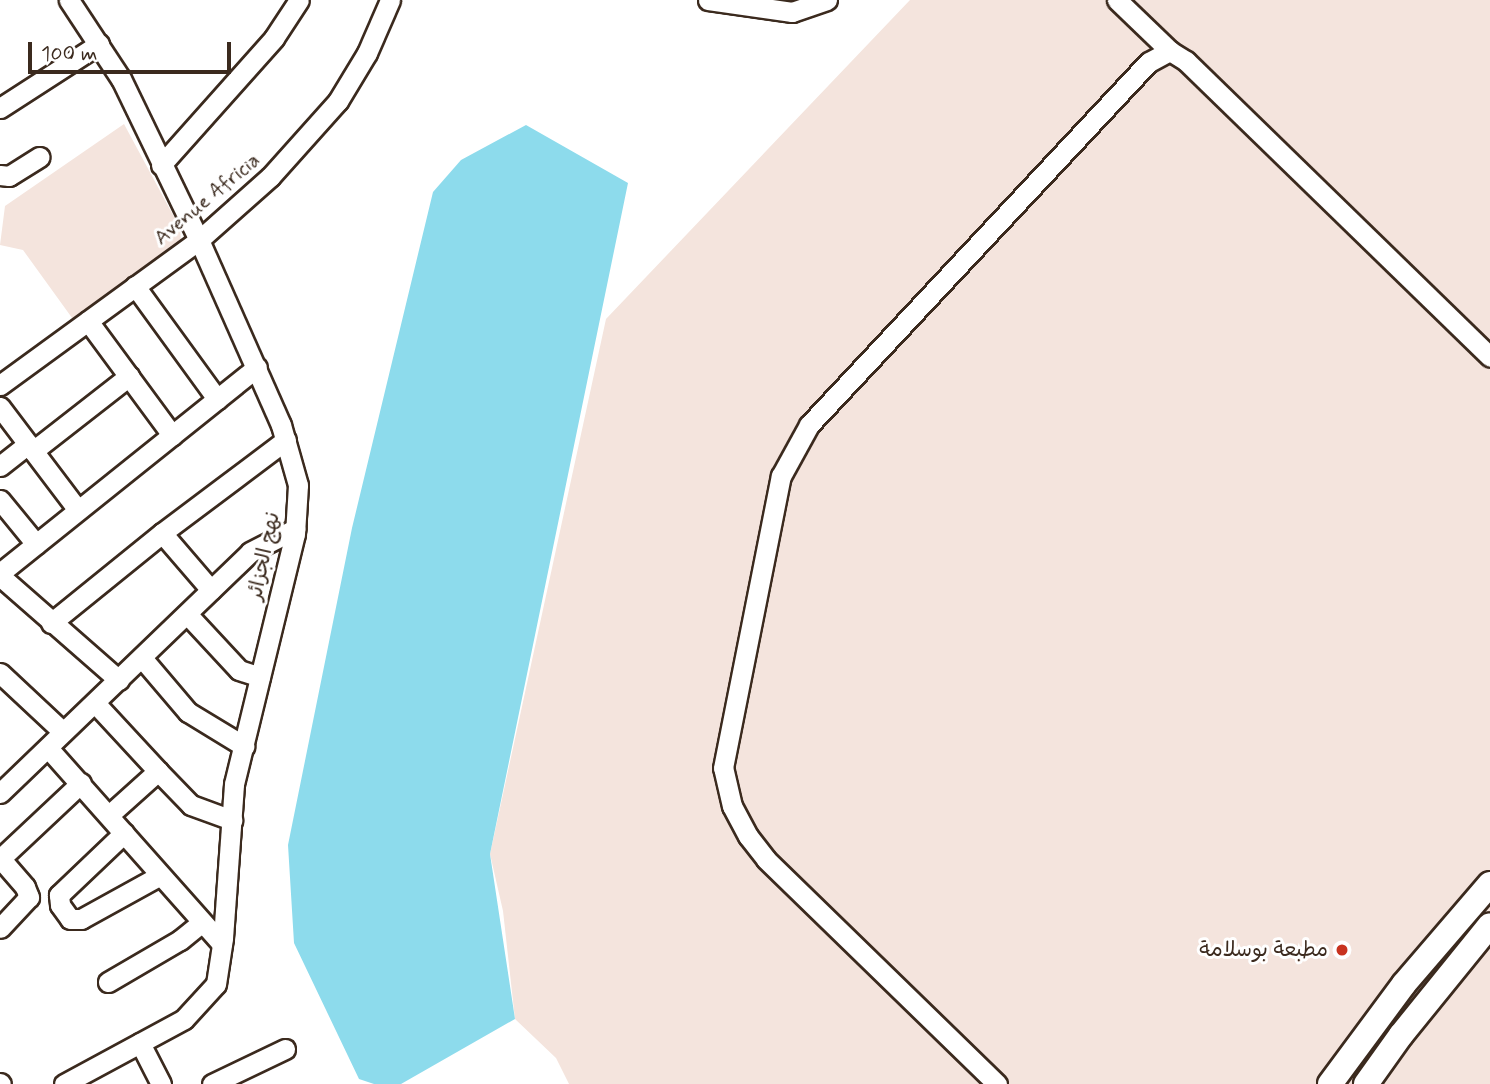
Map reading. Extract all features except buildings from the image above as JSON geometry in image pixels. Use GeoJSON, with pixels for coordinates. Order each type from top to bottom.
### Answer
{"type":"FeatureCollection","features":[{"type":"Feature","properties":{"kind":"main road"},"geometry":{"type":"LineString","coordinates":[[1330,1084],[1404,984],[1490,884]]}},
{"type":"Feature","properties":{"kind":"main road"},"geometry":{"type":"LineString","coordinates":[[1366,1084],[1401,1035],[1490,925]]}},
{"type":"Feature","properties":{"kind":"street","name":"نهج الجزائر"},"geometry":{"type":"LineString","coordinates":[[64,1084],[88,1078],[140,1043],[184,1019],[216,984],[222,944],[234,784],[295,529],[298,485],[286,440],[257,367],[199,240],[121,79],[69,0]]}},
{"type":"Feature","properties":{"kind":"street"},"geometry":{"type":"LineString","coordinates":[[161,165],[274,38],[299,0]]}},
{"type":"Feature","properties":{"kind":"street","name":"Avenue Africia"},"geometry":{"type":"LineString","coordinates":[[0,385],[199,240],[270,177],[338,101],[367,53],[390,0]]}},
{"type":"Feature","properties":{"kind":"street"},"geometry":{"type":"LineString","coordinates":[[708,0],[792,12],[827,0]]}},
{"type":"Feature","properties":{"kind":"street"},"geometry":{"type":"LineString","coordinates":[[1117,0],[1170,51],[1186,61],[1490,357]]}},
{"type":"Feature","properties":{"kind":"street"},"geometry":{"type":"LineString","coordinates":[[3,100],[99,44]]}},
{"type":"Feature","properties":{"kind":"street"},"geometry":{"type":"LineString","coordinates":[[996,1084],[766,859],[748,836],[733,806],[723,768],[781,476],[809,425],[1149,62],[1170,51]]}},
{"type":"Feature","properties":{"kind":"street"},"geometry":{"type":"LineString","coordinates":[[0,175],[9,176],[40,157]]}},
{"type":"Feature","properties":{"kind":"street"},"geometry":{"type":"LineString","coordinates":[[135,286],[217,399]]}},
{"type":"Feature","properties":{"kind":"street"},"geometry":{"type":"LineString","coordinates":[[88,321],[172,435]]}},
{"type":"Feature","properties":{"kind":"street"},"geometry":{"type":"LineString","coordinates":[[119,680],[2,583],[36,544],[257,367]]}},
{"type":"Feature","properties":{"kind":"street"},"geometry":{"type":"LineString","coordinates":[[0,466],[31,447],[128,376]]}},
{"type":"Feature","properties":{"kind":"street"},"geometry":{"type":"LineString","coordinates":[[0,407],[78,510]]}},
{"type":"Feature","properties":{"kind":"street"},"geometry":{"type":"LineString","coordinates":[[51,623],[162,533],[286,440]]}},
{"type":"Feature","properties":{"kind":"street"},"geometry":{"type":"LineString","coordinates":[[0,500],[36,544]]}},
{"type":"Feature","properties":{"kind":"street"},"geometry":{"type":"LineString","coordinates":[[0,793],[250,552],[295,529]]}},
{"type":"Feature","properties":{"kind":"street"},"geometry":{"type":"LineString","coordinates":[[162,533],[211,590]]}},
{"type":"Feature","properties":{"kind":"street"},"geometry":{"type":"LineString","coordinates":[[187,614],[234,666],[260,677]]}},
{"type":"Feature","properties":{"kind":"street"},"geometry":{"type":"LineString","coordinates":[[142,658],[188,712],[244,746]]}},
{"type":"Feature","properties":{"kind":"street"},"geometry":{"type":"LineString","coordinates":[[4,684],[63,732]]}},
{"type":"Feature","properties":{"kind":"street"},"geometry":{"type":"LineString","coordinates":[[95,703],[191,805],[232,820]]}},
{"type":"Feature","properties":{"kind":"street"},"geometry":{"type":"LineString","coordinates":[[48,748],[222,944]]}},
{"type":"Feature","properties":{"kind":"street"},"geometry":{"type":"LineString","coordinates":[[109,816],[158,771]]}},
{"type":"Feature","properties":{"kind":"street"},"geometry":{"type":"LineString","coordinates":[[0,928],[29,897],[25,887],[0,859],[81,783]]}},
{"type":"Feature","properties":{"kind":"street"},"geometry":{"type":"LineString","coordinates":[[124,833],[59,895],[60,905],[71,919],[81,919],[159,876]]}},
{"type":"Feature","properties":{"kind":"street"},"geometry":{"type":"LineString","coordinates":[[108,982],[180,940],[202,922]]}},
{"type":"Feature","properties":{"kind":"street"},"geometry":{"type":"LineString","coordinates":[[140,1043],[161,1084]]}},
{"type":"Feature","properties":{"kind":"street"},"geometry":{"type":"LineString","coordinates":[[212,1084],[285,1049]]}},
{"type":"Feature","properties":{"kind":"shaded area"},"geometry":{"type":"Polygon","coordinates":[[[910,0],[1490,0],[1490,1084],[569,1084],[556,1058],[515,1019],[503,911],[490,854],[606,319],[910,0]]]}},
{"type":"Feature","properties":{"kind":"shaded area"},"geometry":{"type":"Polygon","coordinates":[[[124,124],[180,228],[181,242],[75,322],[23,250],[0,245],[5,206],[124,124]]]}},
{"type":"Feature","properties":{"kind":"water"},"geometry":{"type":"Polygon","coordinates":[[[526,125],[628,183],[490,854],[515,1019],[401,1084],[374,1084],[359,1079],[294,943],[288,845],[352,528],[433,192],[461,160],[526,125]]]}},
{"type":"Feature","properties":{"kind":"place","name":"مطبعة بوسلامة"},"geometry":{"type":"Point","coordinates":[1342,950]}}]}
